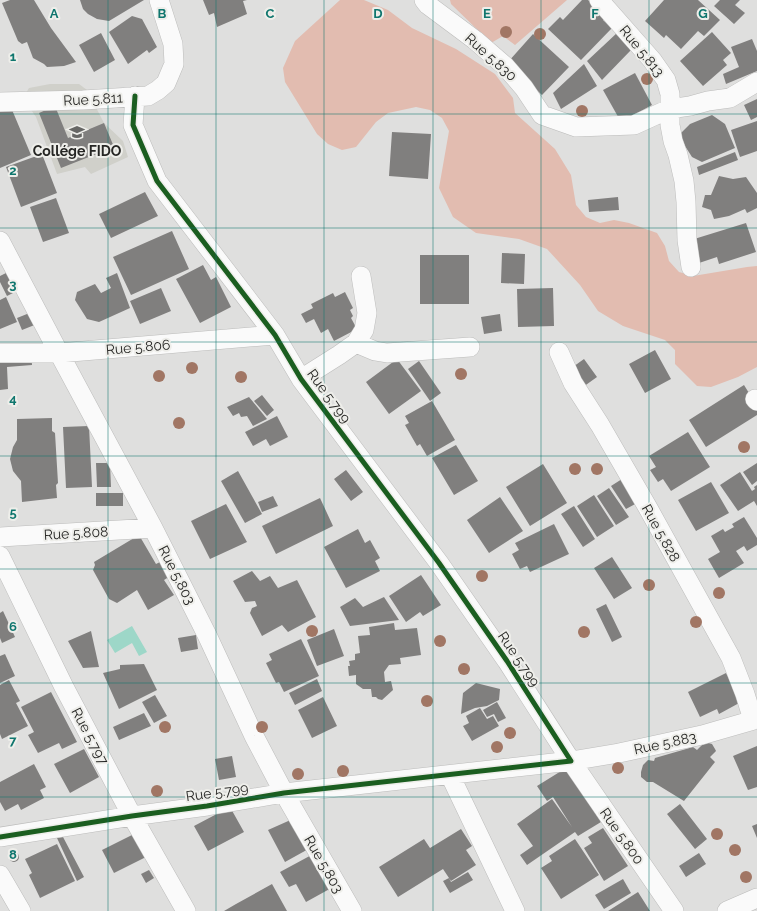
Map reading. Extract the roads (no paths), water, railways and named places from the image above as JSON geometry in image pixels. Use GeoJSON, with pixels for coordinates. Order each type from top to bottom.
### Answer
{"type":"FeatureCollection","features":[{"type":"Feature","properties":{"kind":"street","name":"Rue 5.811"},"geometry":{"type":"LineString","coordinates":[[2,97],[83,100],[148,96],[158,90],[166,83],[174,64],[173,44],[159,0]]}},
{"type":"Feature","properties":{"kind":"street","name":"Rue 5.830"},"geometry":{"type":"LineString","coordinates":[[424,0],[428,5],[475,40],[505,66],[524,88],[542,115],[576,127],[634,126],[669,109],[730,98],[757,82]]}},
{"type":"Feature","properties":{"kind":"street","name":"Rue 5.813"},"geometry":{"type":"LineString","coordinates":[[599,0],[652,60],[666,80],[670,94],[670,125],[684,181],[687,240],[691,267]]}},
{"type":"Feature","properties":{"kind":"street","name":"Rue 5.799"},"geometry":{"type":"LineString","coordinates":[[0,837],[284,794],[571,761],[507,661],[439,563],[301,379],[275,335],[157,181],[133,125],[136,96]]}},
{"type":"Feature","properties":{"kind":"street","name":"Rue 5.803"},"geometry":{"type":"LineString","coordinates":[[0,241],[153,528],[207,635],[254,736],[284,794],[352,911]]}},
{"type":"Feature","properties":{"kind":"street"},"geometry":{"type":"LineString","coordinates":[[301,379],[356,343],[364,330],[367,313],[361,276]]}},
{"type":"Feature","properties":{"kind":"street","name":"Rue 5.806"},"geometry":{"type":"LineString","coordinates":[[0,353],[59,354],[275,335]]}},
{"type":"Feature","properties":{"kind":"street"},"geometry":{"type":"LineString","coordinates":[[356,343],[375,351],[387,353],[470,347]]}},
{"type":"Feature","properties":{"kind":"street","name":"Rue 5.828"},"geometry":{"type":"LineString","coordinates":[[559,352],[573,383],[600,425],[731,658],[755,719]]}},
{"type":"Feature","properties":{"kind":"street","name":"Rue 5.808"},"geometry":{"type":"LineString","coordinates":[[0,537],[153,528]]}},
{"type":"Feature","properties":{"kind":"street","name":"Rue 5.797"},"geometry":{"type":"LineString","coordinates":[[0,556],[64,687],[132,816],[186,911]]}},
{"type":"Feature","properties":{"kind":"street","name":"Rue 5.883"},"geometry":{"type":"LineString","coordinates":[[571,761],[619,753],[702,735],[755,719]]}},
{"type":"Feature","properties":{"kind":"street","name":"Rue 5.800"},"geometry":{"type":"LineString","coordinates":[[571,761],[674,911]]}},
{"type":"Feature","properties":{"kind":"street"},"geometry":{"type":"LineString","coordinates":[[450,775],[515,911]]}},
{"type":"Feature","properties":{"kind":"street"},"geometry":{"type":"LineString","coordinates":[[0,875],[21,911]]}},
{"type":"Feature","properties":{"kind":"street"},"geometry":{"type":"LineString","coordinates":[[727,911],[757,898]]}},
{"type":"Feature","properties":{"kind":"place","name":"Collége FIDO"},"geometry":{"type":"Point","coordinates":[77,132]}}]}
